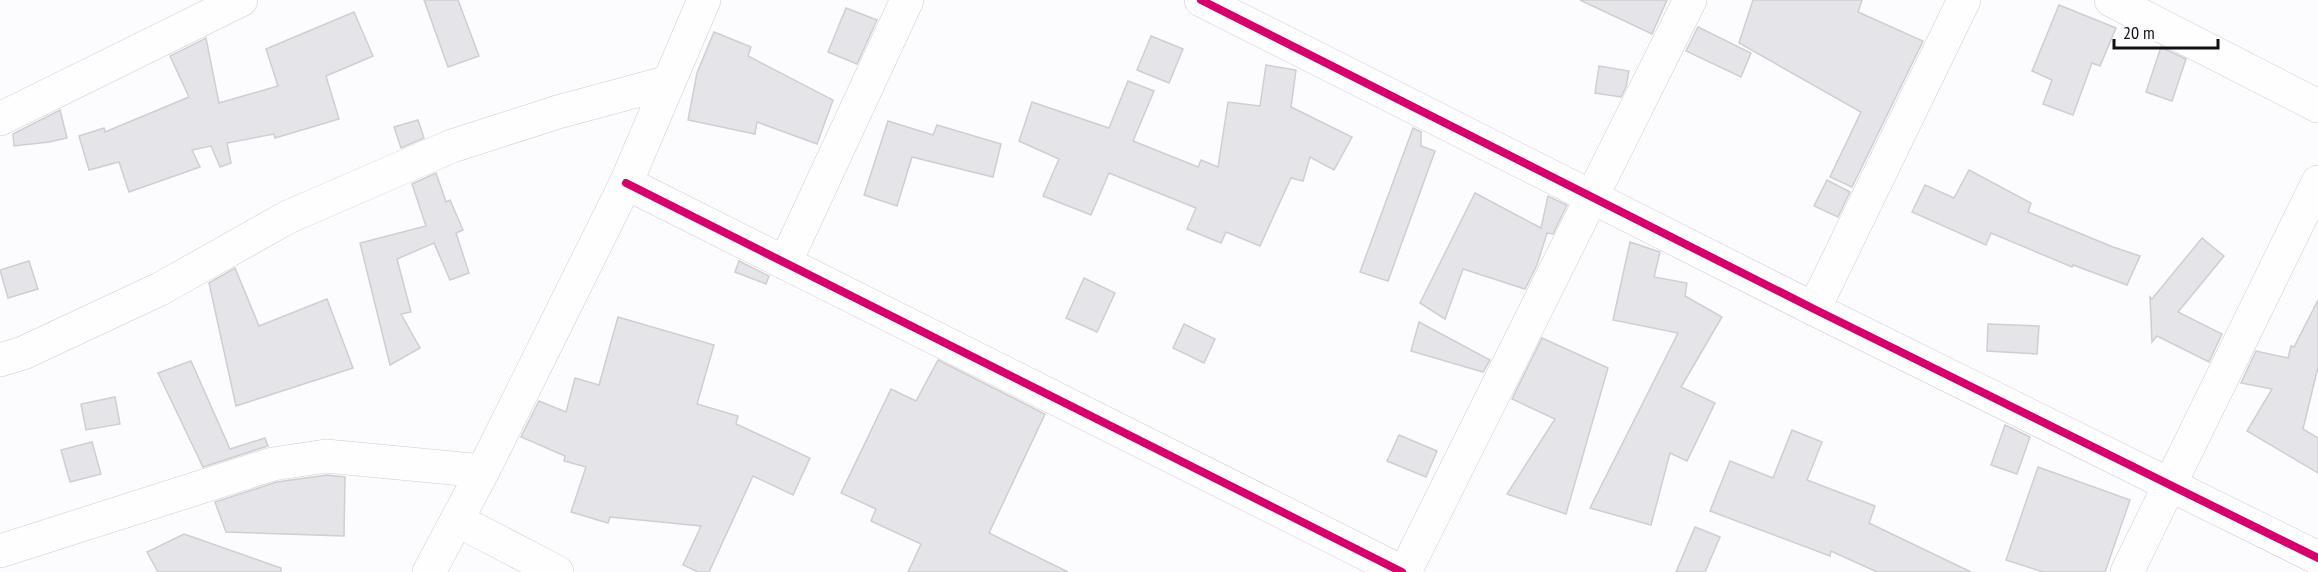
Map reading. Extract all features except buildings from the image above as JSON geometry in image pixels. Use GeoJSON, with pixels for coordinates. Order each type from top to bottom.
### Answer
{"type":"FeatureCollection","features":[{"type":"Feature","properties":{"kind":"street"},"geometry":{"type":"LineString","coordinates":[[0,119],[242,0]]}},
{"type":"Feature","properties":{"kind":"street"},"geometry":{"type":"LineString","coordinates":[[429,572],[483,471],[626,183],[704,0]]}},
{"type":"Feature","properties":{"kind":"street"},"geometry":{"type":"LineString","coordinates":[[785,263],[907,0]]}},
{"type":"Feature","properties":{"kind":"street"},"geometry":{"type":"LineString","coordinates":[[1201,0],[1814,309],[2318,558]]}},
{"type":"Feature","properties":{"kind":"street"},"geometry":{"type":"LineString","coordinates":[[626,183],[1403,572],[1690,0]]}},
{"type":"Feature","properties":{"kind":"street"},"geometry":{"type":"LineString","coordinates":[[1814,309],[1964,0]]}},
{"type":"Feature","properties":{"kind":"street"},"geometry":{"type":"LineString","coordinates":[[2111,0],[2318,106]]}},
{"type":"Feature","properties":{"kind":"street"},"geometry":{"type":"LineString","coordinates":[[0,360],[23,353],[160,289],[288,216],[452,146],[558,112],[669,82]]}},
{"type":"Feature","properties":{"kind":"street"},"geometry":{"type":"LineString","coordinates":[[2127,572],[2318,182]]}},
{"type":"Feature","properties":{"kind":"street"},"geometry":{"type":"LineString","coordinates":[[0,551],[273,464],[326,456],[483,471]]}},
{"type":"Feature","properties":{"kind":"street"},"geometry":{"type":"LineString","coordinates":[[457,520],[557,572]]}},
{"type":"Feature","properties":{"kind":"cycle path"},"geometry":{"type":"LineString","coordinates":[[1201,0],[1814,309],[2318,558]]}},
{"type":"Feature","properties":{"kind":"cycle path"},"geometry":{"type":"LineString","coordinates":[[626,183],[1402,572]]}}]}
